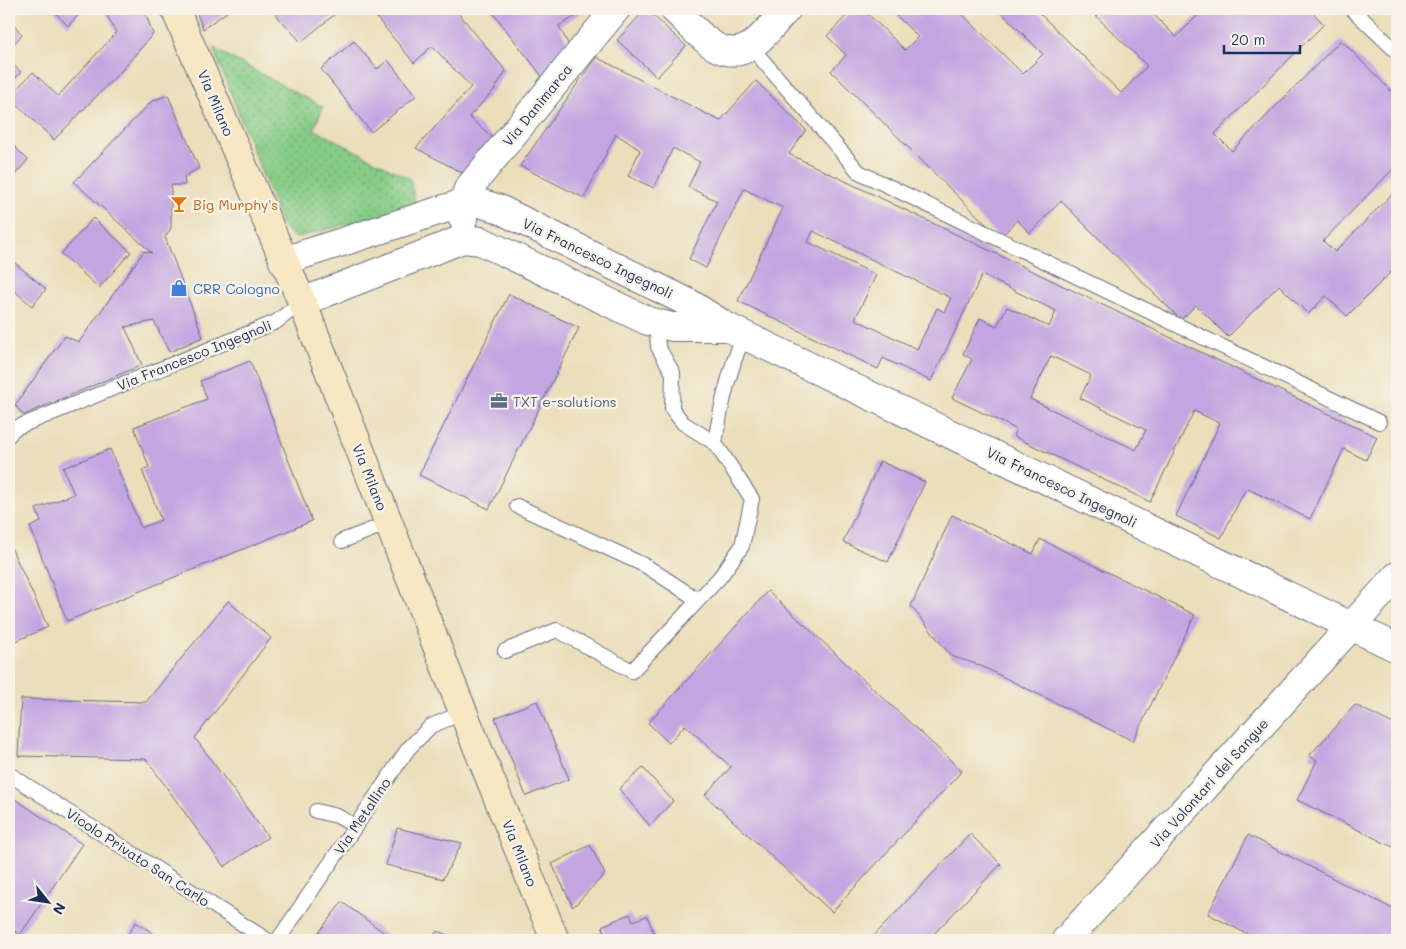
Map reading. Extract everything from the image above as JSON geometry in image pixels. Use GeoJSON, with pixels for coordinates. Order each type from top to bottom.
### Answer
{"type":"FeatureCollection","features":[{"type":"Feature","properties":{"kind":"main road","name":"Via Milano"},"geometry":{"type":"LineString","coordinates":[[177,12],[302,302],[555,940]]}},
{"type":"Feature","properties":{"kind":"street","name":"Via Danimarca"},"geometry":{"type":"LineString","coordinates":[[463,203],[468,189],[616,9]]}},
{"type":"Feature","properties":{"kind":"street"},"geometry":{"type":"LineString","coordinates":[[674,9],[721,51],[736,53],[750,46],[787,9]]}},
{"type":"Feature","properties":{"kind":"street"},"geometry":{"type":"LineString","coordinates":[[463,203],[463,239]]}},
{"type":"Feature","properties":{"kind":"street","name":"Via Francesco Ingegnoli"},"geometry":{"type":"LineString","coordinates":[[283,261],[463,203],[479,203],[497,208],[689,303],[735,331],[1397,648]]}},
{"type":"Feature","properties":{"kind":"street","name":"Via Francesco Ingegnoli"},"geometry":{"type":"LineString","coordinates":[[302,302],[463,239],[481,241],[656,323],[672,327],[735,331]]}},
{"type":"Feature","properties":{"kind":"street","name":"Via Volontari del Sangue"},"geometry":{"type":"LineString","coordinates":[[1066,940],[1397,576]]}},
{"type":"Feature","properties":{"kind":"lane"},"geometry":{"type":"LineString","coordinates":[[1352,9],[1397,52]]}},
{"type":"Feature","properties":{"kind":"lane"},"geometry":{"type":"LineString","coordinates":[[750,46],[859,172],[1378,422]]}},
{"type":"Feature","properties":{"kind":"lane","name":"Via Francesco Ingegnoli"},"geometry":{"type":"LineString","coordinates":[[9,436],[13,429],[276,322],[302,302]]}},
{"type":"Feature","properties":{"kind":"lane"},"geometry":{"type":"LineString","coordinates":[[505,651],[557,630],[632,670],[720,577],[742,546],[752,499],[715,442],[683,423],[672,408],[673,373],[658,347],[656,323]]}},
{"type":"Feature","properties":{"kind":"lane"},"geometry":{"type":"LineString","coordinates":[[715,442],[722,400],[734,358],[735,331]]}},
{"type":"Feature","properties":{"kind":"lane"},"geometry":{"type":"LineString","coordinates":[[517,506],[646,566],[698,600]]}},
{"type":"Feature","properties":{"kind":"lane"},"geometry":{"type":"LineString","coordinates":[[342,540],[389,523]]}},
{"type":"Feature","properties":{"kind":"lane","name":"Via Metallino"},"geometry":{"type":"LineString","coordinates":[[278,940],[408,749],[431,726],[464,712]]}},
{"type":"Feature","properties":{"kind":"lane","name":"Vicolo Privato San Carlo"},"geometry":{"type":"LineString","coordinates":[[9,774],[267,940]]}},
{"type":"Feature","properties":{"kind":"lane"},"geometry":{"type":"LineString","coordinates":[[316,812],[337,816],[355,826]]}},
{"type":"Feature","properties":{"kind":"green space"},"geometry":{"type":"Polygon","coordinates":[[[213,48],[323,107],[314,129],[410,179],[416,206],[295,238],[283,227],[213,48]]]}},
{"type":"Feature","properties":{"kind":"building"},"geometry":{"type":"Polygon","coordinates":[[[52,9],[84,9],[68,26],[52,9]]]}},
{"type":"Feature","properties":{"kind":"building"},"geometry":{"type":"Polygon","coordinates":[[[104,9],[144,9],[153,34],[123,69],[54,140],[9,97],[33,72],[58,96],[116,33],[104,9]]]}},
{"type":"Feature","properties":{"kind":"building"},"geometry":{"type":"Polygon","coordinates":[[[195,9],[231,9],[203,29],[195,9]]]}},
{"type":"Feature","properties":{"kind":"building"},"geometry":{"type":"Polygon","coordinates":[[[271,9],[341,9],[301,42],[271,9]]]}},
{"type":"Feature","properties":{"kind":"building"},"geometry":{"type":"Polygon","coordinates":[[[388,9],[455,9],[506,71],[494,90],[469,117],[496,140],[468,176],[416,148],[471,87],[432,46],[414,63],[377,18],[388,9]]]}},
{"type":"Feature","properties":{"kind":"building"},"geometry":{"type":"Polygon","coordinates":[[[490,9],[577,9],[581,13],[559,26],[570,48],[545,80],[490,9]]]}},
{"type":"Feature","properties":{"kind":"building"},"geometry":{"type":"Polygon","coordinates":[[[646,9],[686,46],[657,77],[617,40],[646,9]]]}},
{"type":"Feature","properties":{"kind":"building"},"geometry":{"type":"Polygon","coordinates":[[[853,9],[863,9],[905,50],[918,37],[890,9],[957,9],[1023,74],[1043,54],[998,9],[1035,9],[1121,93],[1147,66],[1089,9],[1156,9],[1152,13],[1176,37],[1204,9],[1309,9],[1324,24],[1215,134],[1232,151],[1341,40],[1397,97],[1397,165],[1323,241],[1335,252],[1397,189],[1397,270],[1395,268],[1347,316],[1326,296],[1308,314],[1279,285],[1228,337],[1196,305],[1181,320],[1061,201],[1030,233],[1017,220],[1000,238],[831,71],[846,55],[827,36],[853,9]]]}},
{"type":"Feature","properties":{"kind":"building"},"geometry":{"type":"Polygon","coordinates":[[[12,22],[22,35],[9,49],[9,26],[12,22]]]}},
{"type":"Feature","properties":{"kind":"building"},"geometry":{"type":"Polygon","coordinates":[[[354,41],[377,69],[388,60],[416,96],[371,132],[321,69],[354,41]]]}},
{"type":"Feature","properties":{"kind":"building"},"geometry":{"type":"Polygon","coordinates":[[[596,57],[720,121],[756,81],[806,130],[789,154],[1377,437],[1366,460],[1344,449],[1310,519],[1246,488],[1221,538],[1176,516],[1220,423],[1194,411],[1150,502],[1013,436],[1016,429],[952,398],[972,359],[963,354],[980,318],[997,326],[1007,307],[1049,327],[1056,311],[982,275],[931,381],[883,358],[878,369],[738,301],[783,208],[744,189],[706,268],[689,259],[717,201],[688,187],[700,162],[673,148],[654,188],[628,176],[640,150],[616,134],[584,198],[520,166],[596,57]],[[813,231],[808,242],[876,275],[855,319],[917,349],[937,308],[944,312],[951,298],[813,231]],[[1051,356],[1030,399],[1136,450],[1146,430],[1080,398],[1091,375],[1051,356]]]}},
{"type":"Feature","properties":{"kind":"building"},"geometry":{"type":"Polygon","coordinates":[[[9,61],[21,72],[9,86],[9,61]]]}},
{"type":"Feature","properties":{"kind":"building"},"geometry":{"type":"Polygon","coordinates":[[[168,95],[199,168],[184,177],[185,185],[171,185],[171,228],[165,237],[203,337],[169,352],[154,321],[125,327],[142,365],[23,415],[15,405],[65,336],[79,342],[144,251],[152,253],[74,182],[152,101],[168,95]]]}},
{"type":"Feature","properties":{"kind":"building"},"geometry":{"type":"Polygon","coordinates":[[[9,141],[28,160],[9,181],[9,141]]]}},
{"type":"Feature","properties":{"kind":"building"},"geometry":{"type":"Polygon","coordinates":[[[93,218],[131,252],[99,288],[61,254],[93,218]]]}},
{"type":"Feature","properties":{"kind":"building"},"geometry":{"type":"Polygon","coordinates":[[[9,258],[46,289],[32,306],[9,286],[9,258]]]}},
{"type":"Feature","properties":{"kind":"building","name":"TXT e-solutions"},"geometry":{"type":"Polygon","coordinates":[[[509,294],[579,328],[489,509],[419,475],[509,294]]]}},
{"type":"Feature","properties":{"kind":"building"},"geometry":{"type":"Polygon","coordinates":[[[250,361],[312,521],[67,621],[30,527],[41,522],[36,509],[74,494],[63,468],[110,449],[141,528],[161,520],[142,470],[149,467],[134,427],[207,399],[200,381],[250,361]]]}},
{"type":"Feature","properties":{"kind":"building"},"geometry":{"type":"Polygon","coordinates":[[[880,461],[925,482],[888,562],[843,542],[880,461]]]}},
{"type":"Feature","properties":{"kind":"building"},"geometry":{"type":"Polygon","coordinates":[[[952,515],[1033,554],[1040,539],[1195,615],[1133,741],[979,665],[951,656],[911,606],[952,515]]]}},
{"type":"Feature","properties":{"kind":"building"},"geometry":{"type":"Polygon","coordinates":[[[9,543],[48,627],[9,644],[9,543]]]}},
{"type":"Feature","properties":{"kind":"building"},"geometry":{"type":"Polygon","coordinates":[[[768,591],[962,771],[832,912],[705,795],[731,767],[685,725],[669,743],[648,723],[768,591]]]}},
{"type":"Feature","properties":{"kind":"building"},"geometry":{"type":"Polygon","coordinates":[[[228,601],[271,638],[195,738],[268,837],[224,867],[146,759],[18,756],[21,699],[146,702],[228,601]]]}},
{"type":"Feature","properties":{"kind":"building"},"geometry":{"type":"Polygon","coordinates":[[[537,701],[569,779],[526,796],[495,718],[537,701]]]}},
{"type":"Feature","properties":{"kind":"building"},"geometry":{"type":"Polygon","coordinates":[[[1355,705],[1397,726],[1397,849],[1297,800],[1317,760],[1309,756],[1355,705]]]}},
{"type":"Feature","properties":{"kind":"building"},"geometry":{"type":"Polygon","coordinates":[[[643,768],[673,801],[650,826],[619,789],[643,768]]]}},
{"type":"Feature","properties":{"kind":"building"},"geometry":{"type":"Polygon","coordinates":[[[9,795],[82,844],[20,935],[9,927],[9,795]]]}},
{"type":"Feature","properties":{"kind":"building"},"geometry":{"type":"Polygon","coordinates":[[[397,828],[462,843],[443,879],[386,865],[397,828]]]}},
{"type":"Feature","properties":{"kind":"building"},"geometry":{"type":"Polygon","coordinates":[[[970,834],[1001,864],[928,940],[872,940],[871,939],[970,834]]]}},
{"type":"Feature","properties":{"kind":"building"},"geometry":{"type":"Polygon","coordinates":[[[1248,835],[1397,911],[1397,940],[1259,940],[1208,914],[1248,835]]]}},
{"type":"Feature","properties":{"kind":"building"},"geometry":{"type":"Polygon","coordinates":[[[590,845],[605,874],[573,907],[552,864],[590,845]]]}},
{"type":"Feature","properties":{"kind":"building"},"geometry":{"type":"Polygon","coordinates":[[[342,902],[394,940],[313,940],[342,902]]]}},
{"type":"Feature","properties":{"kind":"building"},"geometry":{"type":"Polygon","coordinates":[[[630,914],[633,921],[647,916],[657,940],[607,940],[602,926],[630,914]]]}},
{"type":"Feature","properties":{"kind":"building"},"geometry":{"type":"Polygon","coordinates":[[[136,922],[163,940],[124,940],[136,922]]]}},
{"type":"Feature","properties":{"kind":"building"},"geometry":{"type":"Polygon","coordinates":[[[437,931],[456,938],[455,940],[429,940],[437,931]]]}},
{"type":"Feature","properties":{"kind":"place","name":"Big Murphy's"},"geometry":{"type":"Point","coordinates":[179,204]}},
{"type":"Feature","properties":{"kind":"place","name":"CRR Cologno"},"geometry":{"type":"Point","coordinates":[179,288]}},
{"type":"Feature","properties":{"kind":"place","name":"TXT e-solutions"},"geometry":{"type":"Point","coordinates":[499,401]}}]}
